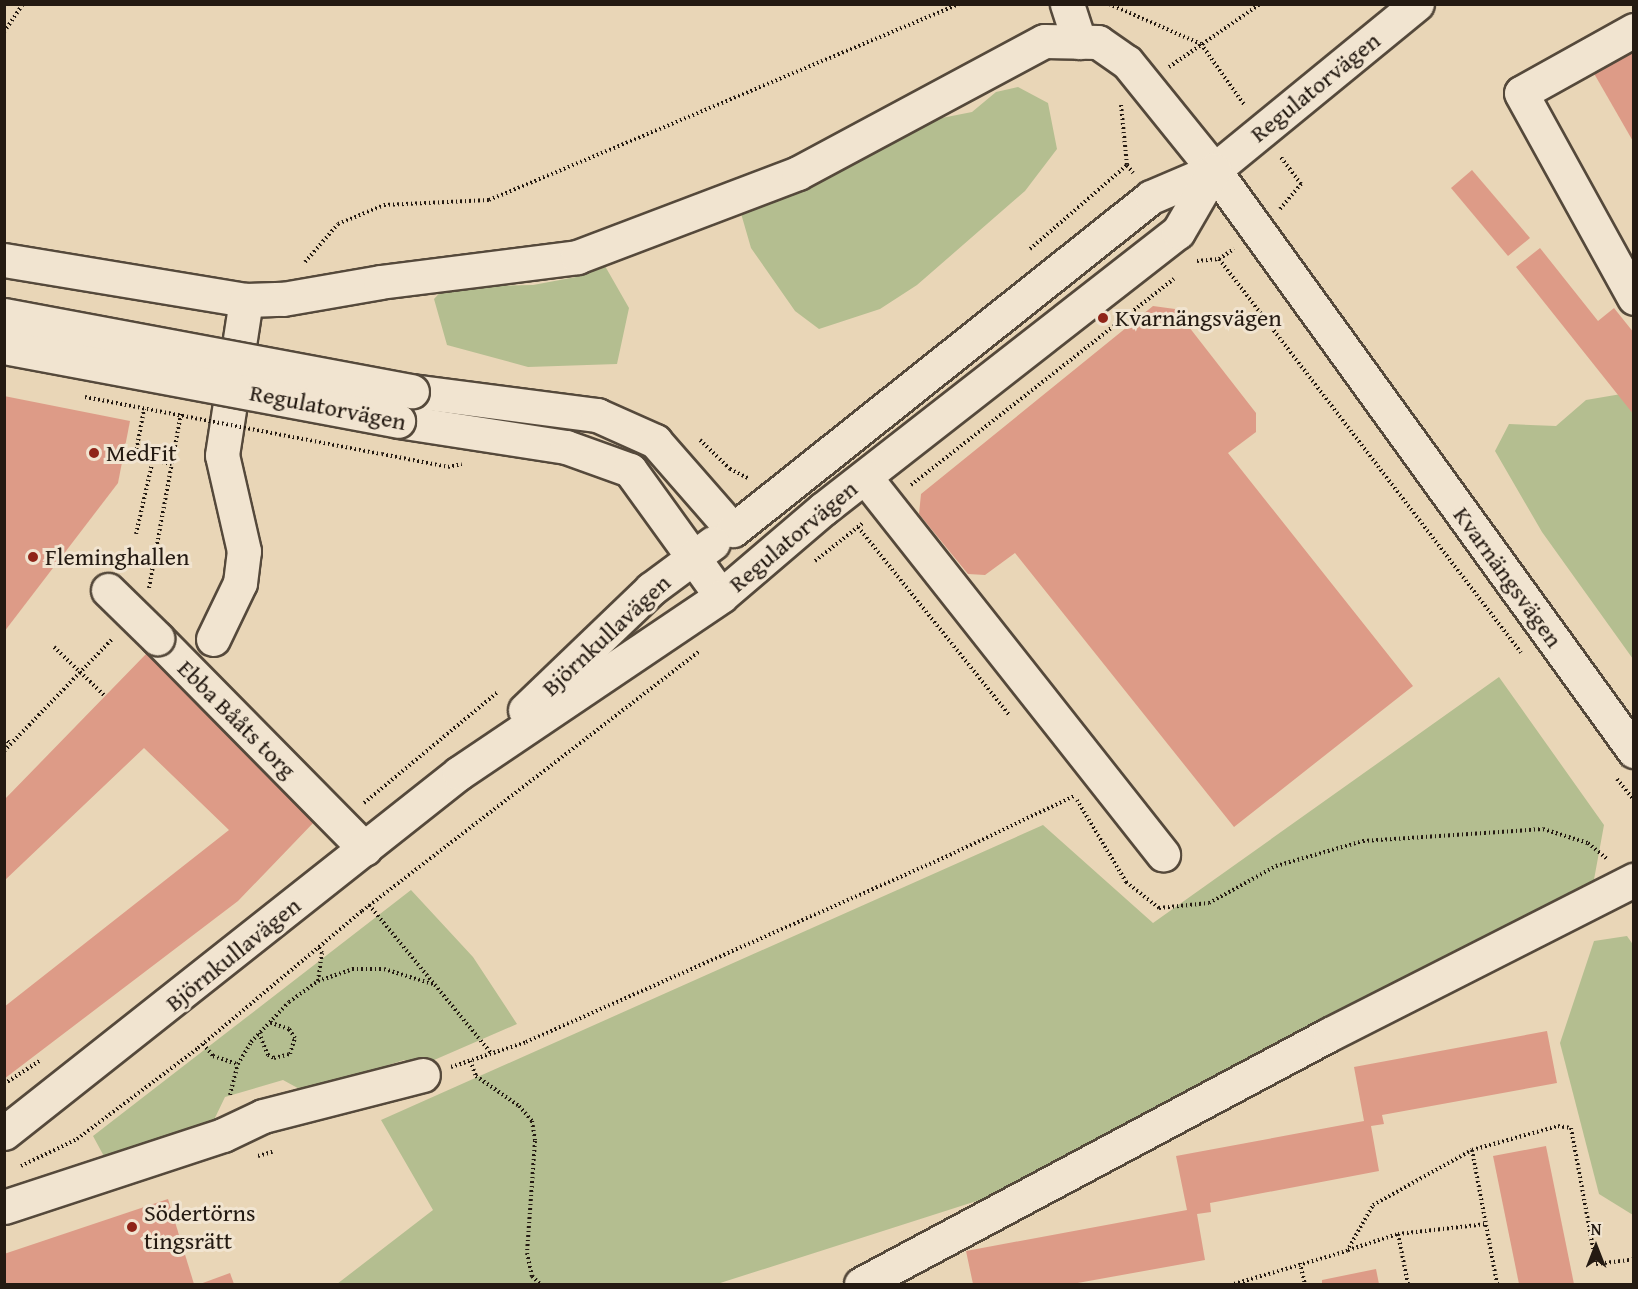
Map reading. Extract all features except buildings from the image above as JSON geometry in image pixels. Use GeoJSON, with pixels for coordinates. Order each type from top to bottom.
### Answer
{"type":"FeatureCollection","features":[{"type":"Feature","properties":{"kind":"street"},"geometry":{"type":"LineString","coordinates":[[1067,4],[1079,42]]}},
{"type":"Feature","properties":{"kind":"street","name":"Regulatorvägen"},"geometry":{"type":"LineString","coordinates":[[4,315],[412,391],[597,415],[655,441],[733,530],[1151,197],[1214,170],[1417,4]]}},
{"type":"Feature","properties":{"kind":"street"},"geometry":{"type":"LineString","coordinates":[[1634,30],[1521,93],[1634,298]]}},
{"type":"Feature","properties":{"kind":"street","name":"Kvarnängsvägen"},"geometry":{"type":"LineString","coordinates":[[4,260],[246,300],[283,299],[380,282],[577,257],[798,173],[1044,41],[1098,42],[1127,62],[1214,170],[1623,762]]}},
{"type":"Feature","properties":{"kind":"street","name":"Regulatorvägen"},"geometry":{"type":"LineString","coordinates":[[4,346],[398,421],[566,447],[630,470],[721,596],[864,477],[1178,232],[1214,170]]}},
{"type":"Feature","properties":{"kind":"street"},"geometry":{"type":"LineString","coordinates":[[213,639],[240,583],[244,551],[222,455],[246,300]]}},
{"type":"Feature","properties":{"kind":"street"},"geometry":{"type":"LineString","coordinates":[[864,477],[1163,854]]}},
{"type":"Feature","properties":{"kind":"street"},"geometry":{"type":"LineString","coordinates":[[733,530],[760,564]]}},
{"type":"Feature","properties":{"kind":"street","name":"Björnkullavägen"},"geometry":{"type":"LineString","coordinates":[[4,1133],[459,773],[651,589],[733,530]]}},
{"type":"Feature","properties":{"kind":"street","name":"Ebba Bååts torg"},"geometry":{"type":"LineString","coordinates":[[108,590],[365,849]]}},
{"type":"Feature","properties":{"kind":"street","name":"Björnkullavägen"},"geometry":{"type":"LineString","coordinates":[[459,773],[721,596]]}},
{"type":"Feature","properties":{"kind":"street"},"geometry":{"type":"LineString","coordinates":[[861,1284],[1330,1034],[1633,880]]}},
{"type":"Feature","properties":{"kind":"street"},"geometry":{"type":"LineString","coordinates":[[4,1208],[223,1135],[263,1116],[423,1075]]}},
{"type":"Feature","properties":{"kind":"path"},"geometry":{"type":"LineString","coordinates":[[4,32],[23,4]]}},
{"type":"Feature","properties":{"kind":"path"},"geometry":{"type":"LineString","coordinates":[[303,265],[338,224],[384,205],[489,200],[959,4]]}},
{"type":"Feature","properties":{"kind":"path"},"geometry":{"type":"LineString","coordinates":[[1109,4],[1201,44],[1260,4]]}},
{"type":"Feature","properties":{"kind":"path"},"geometry":{"type":"LineString","coordinates":[[1028,252],[1127,165],[1120,106]]}},
{"type":"Feature","properties":{"kind":"path"},"geometry":{"type":"LineString","coordinates":[[1277,212],[1301,184],[1285,163]]}},
{"type":"Feature","properties":{"kind":"path"},"geometry":{"type":"LineString","coordinates":[[1190,266],[1199,259],[1219,259],[1524,658]]}},
{"type":"Feature","properties":{"kind":"path"},"geometry":{"type":"LineString","coordinates":[[813,563],[1181,273]]}},
{"type":"Feature","properties":{"kind":"path"},"geometry":{"type":"LineString","coordinates":[[81,397],[448,466],[468,463]]}},
{"type":"Feature","properties":{"kind":"path"},"geometry":{"type":"LineString","coordinates":[[149,591],[183,406]]}},
{"type":"Feature","properties":{"kind":"path"},"geometry":{"type":"LineString","coordinates":[[135,459],[144,409]]}},
{"type":"Feature","properties":{"kind":"path"},"geometry":{"type":"LineString","coordinates":[[697,437],[730,469],[752,478]]}},
{"type":"Feature","properties":{"kind":"path"},"geometry":{"type":"LineString","coordinates":[[136,534],[153,460],[172,464]]}},
{"type":"Feature","properties":{"kind":"path"},"geometry":{"type":"LineString","coordinates":[[858,527],[1014,722]]}},
{"type":"Feature","properties":{"kind":"path"},"geometry":{"type":"LineString","coordinates":[[4,751],[116,635]]}},
{"type":"Feature","properties":{"kind":"path"},"geometry":{"type":"LineString","coordinates":[[54,647],[105,696]]}},
{"type":"Feature","properties":{"kind":"path"},"geometry":{"type":"LineString","coordinates":[[15,1169],[77,1138],[203,1044],[369,905],[705,647]]}},
{"type":"Feature","properties":{"kind":"path"},"geometry":{"type":"LineString","coordinates":[[4,738],[11,744]]}},
{"type":"Feature","properties":{"kind":"path"},"geometry":{"type":"LineString","coordinates":[[1623,762],[1634,800]]}},
{"type":"Feature","properties":{"kind":"path"},"geometry":{"type":"LineString","coordinates":[[1067,786],[1126,882],[1159,908],[1209,903],[1276,866],[1363,841],[1544,829],[1588,843],[1633,880]]}},
{"type":"Feature","properties":{"kind":"path"},"geometry":{"type":"LineString","coordinates":[[423,1075],[492,1054],[954,853],[1074,795]]}},
{"type":"Feature","properties":{"kind":"path"},"geometry":{"type":"LineString","coordinates":[[369,905],[492,1054]]}},
{"type":"Feature","properties":{"kind":"path"},"geometry":{"type":"LineString","coordinates":[[318,981],[322,953],[319,946]]}},
{"type":"Feature","properties":{"kind":"path"},"geometry":{"type":"LineString","coordinates":[[223,1135],[238,1064],[268,1022],[318,981],[352,969],[384,969],[436,985]]}},
{"type":"Feature","properties":{"kind":"path"},"geometry":{"type":"LineString","coordinates":[[259,1033],[268,1055],[274,1058],[290,1054],[295,1038],[289,1029],[268,1022]]}},
{"type":"Feature","properties":{"kind":"path"},"geometry":{"type":"LineString","coordinates":[[203,1044],[213,1056],[238,1064]]}},
{"type":"Feature","properties":{"kind":"path"},"geometry":{"type":"LineString","coordinates":[[470,1061],[476,1076],[519,1106],[532,1121],[535,1141],[527,1253],[532,1276],[540,1284]]}},
{"type":"Feature","properties":{"kind":"path"},"geometry":{"type":"LineString","coordinates":[[1347,1251],[1373,1205],[1472,1150],[1558,1126],[1571,1128],[1596,1264],[1634,1259]]}},
{"type":"Feature","properties":{"kind":"path"},"geometry":{"type":"LineString","coordinates":[[1472,1150],[1497,1284]]}},
{"type":"Feature","properties":{"kind":"path"},"geometry":{"type":"LineString","coordinates":[[1234,1284],[1398,1234],[1486,1224]]}},
{"type":"Feature","properties":{"kind":"path"},"geometry":{"type":"LineString","coordinates":[[1398,1234],[1408,1284]]}},
{"type":"Feature","properties":{"kind":"path"},"geometry":{"type":"LineString","coordinates":[[1300,1263],[1305,1284]]}},
{"type":"Feature","properties":{"kind":"green space"},"geometry":{"type":"Polygon","coordinates":[[[1018,87],[1048,103],[1057,149],[1025,191],[917,285],[880,309],[819,329],[795,311],[751,248],[740,210],[901,126],[972,112],[996,92],[1018,87]]]}},
{"type":"Feature","properties":{"kind":"green space"},"geometry":{"type":"Polygon","coordinates":[[[605,266],[629,308],[617,364],[528,367],[447,345],[434,299],[445,287],[533,285],[576,277],[605,266]]]}},
{"type":"Feature","properties":{"kind":"green space"},"geometry":{"type":"Polygon","coordinates":[[[1633,392],[1633,659],[1542,532],[1495,451],[1509,424],[1556,426],[1586,400],[1633,392]]]}},
{"type":"Feature","properties":{"kind":"green space"},"geometry":{"type":"Polygon","coordinates":[[[1499,677],[1604,825],[1593,885],[1027,1185],[717,1284],[337,1284],[433,1210],[381,1120],[1043,825],[1153,923],[1499,677]]]}},
{"type":"Feature","properties":{"kind":"green space"},"geometry":{"type":"Polygon","coordinates":[[[411,890],[473,957],[517,1024],[418,1067],[404,1060],[305,1092],[283,1080],[225,1097],[213,1122],[106,1160],[93,1136],[411,890]]]}},
{"type":"Feature","properties":{"kind":"green space"},"geometry":{"type":"Polygon","coordinates":[[[1627,936],[1634,946],[1633,1215],[1599,1194],[1560,1043],[1594,941],[1627,936]]]}},
{"type":"Feature","properties":{"kind":"place","name":"Kvarnängsvägen"},"geometry":{"type":"Point","coordinates":[1103,318]}},
{"type":"Feature","properties":{"kind":"place","name":"MedFit"},"geometry":{"type":"Point","coordinates":[94,453]}},
{"type":"Feature","properties":{"kind":"place","name":"Fleminghallen"},"geometry":{"type":"Point","coordinates":[33,557]}},
{"type":"Feature","properties":{"kind":"place","name":"Södertörns tingsrätt"},"geometry":{"type":"Point","coordinates":[132,1227]}}]}
